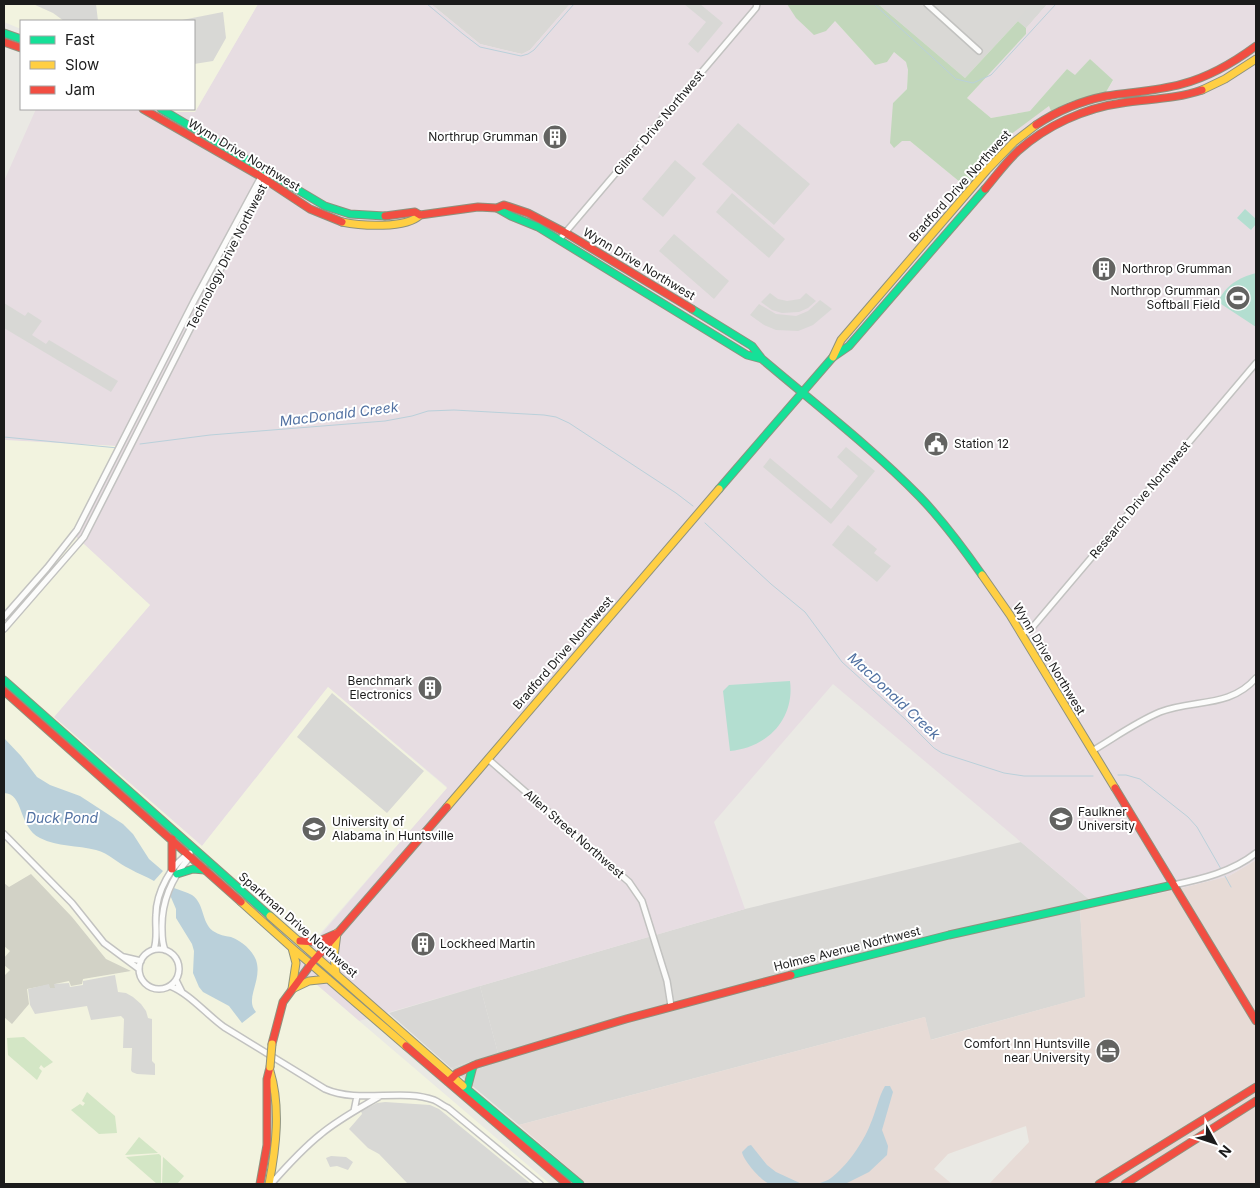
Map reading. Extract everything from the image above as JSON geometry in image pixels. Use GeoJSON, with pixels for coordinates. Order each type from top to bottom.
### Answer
{"type":"FeatureCollection","features":[{"type":"Feature","properties":{"kind":"main road"},"geometry":{"type":"LineString","coordinates":[[4,33],[20,39]]}},
{"type":"Feature","properties":{"kind":"main road"},"geometry":{"type":"LineString","coordinates":[[4,42],[20,48]]}},
{"type":"Feature","properties":{"kind":"main road","name":"Bradford Drive Northwest"},"geometry":{"type":"LineString","coordinates":[[833,358],[841,340],[870,305],[1001,153],[1028,130],[1061,110],[1091,99],[1117,93],[1154,90],[1189,83],[1240,59],[1256,46]]}},
{"type":"Feature","properties":{"kind":"main road","name":"Bradford Drive Northwest"},"geometry":{"type":"LineString","coordinates":[[311,964],[802,392],[833,358],[849,346],[1017,152],[1039,135],[1064,120],[1093,109],[1121,103],[1143,102],[1192,93],[1222,80],[1256,59]]}},
{"type":"Feature","properties":{"kind":"main road","name":"Wynn Drive Northwest"},"geometry":{"type":"LineString","coordinates":[[145,110],[264,176],[336,210],[365,217],[387,217],[415,212],[420,215],[478,207],[497,208],[504,205],[528,213],[566,233],[752,346],[762,359],[878,457],[937,515],[976,564],[1021,634],[1256,1021]]}},
{"type":"Feature","properties":{"kind":"main road","name":"Wynn Drive Northwest"},"geometry":{"type":"LineString","coordinates":[[163,110],[264,176]]}},
{"type":"Feature","properties":{"kind":"main road","name":"Wynn Drive Northwest"},"geometry":{"type":"LineString","coordinates":[[497,208],[502,213],[524,220],[559,240],[747,354],[762,359]]}},
{"type":"Feature","properties":{"kind":"main road","name":"Sparkman Drive Northwest"},"geometry":{"type":"LineString","coordinates":[[4,680],[336,973],[450,1080],[567,1184]]}},
{"type":"Feature","properties":{"kind":"main road","name":"Sparkman Drive Northwest"},"geometry":{"type":"LineString","coordinates":[[4,691],[328,979],[450,1080],[467,1089],[580,1184]]}},
{"type":"Feature","properties":{"kind":"main road"},"geometry":{"type":"LineString","coordinates":[[172,839],[175,872],[193,869],[207,871]]}},
{"type":"Feature","properties":{"kind":"main road","name":"Holmes Avenue Northwest"},"geometry":{"type":"LineString","coordinates":[[450,1080],[466,1068],[671,1006],[958,933],[1173,885]]}},
{"type":"Feature","properties":{"kind":"main road"},"geometry":{"type":"LineString","coordinates":[[300,941],[317,942],[337,933]]}},
{"type":"Feature","properties":{"kind":"main road"},"geometry":{"type":"LineString","coordinates":[[336,973],[334,957],[337,933]]}},
{"type":"Feature","properties":{"kind":"main road"},"geometry":{"type":"LineString","coordinates":[[291,947],[296,964],[292,989]]}},
{"type":"Feature","properties":{"kind":"main road"},"geometry":{"type":"LineString","coordinates":[[260,1184],[267,1145],[267,1079],[270,1069],[272,1044],[283,1002],[311,964]]}},
{"type":"Feature","properties":{"kind":"main road"},"geometry":{"type":"LineString","coordinates":[[292,989],[309,981],[328,979]]}},
{"type":"Feature","properties":{"kind":"main road"},"geometry":{"type":"LineString","coordinates":[[467,1089],[473,1066]]}},
{"type":"Feature","properties":{"kind":"main road"},"geometry":{"type":"LineString","coordinates":[[270,1069],[273,1078],[277,1125],[275,1156],[270,1184]]}},
{"type":"Feature","properties":{"kind":"main road"},"geometry":{"type":"LineString","coordinates":[[1099,1184],[1256,1087]]}},
{"type":"Feature","properties":{"kind":"main road"},"geometry":{"type":"LineString","coordinates":[[1125,1184],[1256,1101]]}},
{"type":"Feature","properties":{"kind":"street","name":"Gilmer Drive Northwest"},"geometry":{"type":"LineString","coordinates":[[559,240],[755,10],[758,4]]}},
{"type":"Feature","properties":{"kind":"street"},"geometry":{"type":"LineString","coordinates":[[927,4],[980,51]]}},
{"type":"Feature","properties":{"kind":"street","name":"Technology Drive Northwest"},"geometry":{"type":"LineString","coordinates":[[4,617],[48,568],[78,530],[194,301],[264,176]]}},
{"type":"Feature","properties":{"kind":"street","name":"Technology Drive Northwest"},"geometry":{"type":"LineString","coordinates":[[4,629],[84,537],[264,176]]}},
{"type":"Feature","properties":{"kind":"street","name":"Research Drive Northwest"},"geometry":{"type":"LineString","coordinates":[[1021,634],[1031,629],[1256,363]]}},
{"type":"Feature","properties":{"kind":"street"},"geometry":{"type":"LineString","coordinates":[[1092,751],[1154,714],[1176,707],[1235,695],[1246,689],[1256,678]]}},
{"type":"Feature","properties":{"kind":"street","name":"Allen Street Northwest"},"geometry":{"type":"LineString","coordinates":[[488,759],[629,882],[642,901],[667,982],[671,1006]]}},
{"type":"Feature","properties":{"kind":"street"},"geometry":{"type":"LineString","coordinates":[[4,834],[72,904],[104,944],[139,969]]}},
{"type":"Feature","properties":{"kind":"street"},"geometry":{"type":"LineString","coordinates":[[154,950],[156,944],[156,913],[161,893],[175,872],[189,858],[189,854],[194,848]]}},
{"type":"Feature","properties":{"kind":"street","name":"Holmes Avenue Northwest"},"geometry":{"type":"LineString","coordinates":[[1173,885],[1227,871],[1247,861],[1256,853]]}},
{"type":"Feature","properties":{"kind":"street"},"geometry":{"type":"LineString","coordinates":[[165,950],[154,950],[140,961],[141,978],[152,988],[159,989],[170,986],[176,980],[178,971],[176,958],[165,950],[162,944],[162,915],[165,898],[175,872]]}},
{"type":"Feature","properties":{"kind":"street"},"geometry":{"type":"LineString","coordinates":[[120,956],[140,961]]}},
{"type":"Feature","properties":{"kind":"street"},"geometry":{"type":"LineString","coordinates":[[176,980],[182,992]]}},
{"type":"Feature","properties":{"kind":"street"},"geometry":{"type":"LineString","coordinates":[[170,986],[182,992],[224,1027],[334,1093],[356,1096],[422,1097],[435,1100],[448,1108],[540,1184]]}},
{"type":"Feature","properties":{"kind":"street"},"geometry":{"type":"LineString","coordinates":[[354,1110],[356,1096]]}},
{"type":"Feature","properties":{"kind":"street"},"geometry":{"type":"LineString","coordinates":[[270,1184],[320,1135],[354,1110],[381,1096]]}},
{"type":"Feature","properties":{"kind":"shaded area"},"geometry":{"type":"Polygon","coordinates":[[[4,4],[258,4],[195,112],[176,112],[173,110],[195,110],[195,20],[20,20],[20,29],[4,22],[4,4]]]}},
{"type":"Feature","properties":{"kind":"shaded area"},"geometry":{"type":"Polygon","coordinates":[[[33,4],[96,4],[98,20],[63,20],[53,13],[33,4]]]}},
{"type":"Feature","properties":{"kind":"shaded area"},"geometry":{"type":"Polygon","coordinates":[[[258,4],[431,4],[480,44],[522,54],[530,50],[570,4],[787,4],[835,21],[875,65],[894,52],[906,62],[908,70],[907,89],[893,103],[902,141],[910,141],[966,187],[1010,135],[1032,118],[1049,106],[1051,110],[1069,102],[1106,92],[1113,81],[1090,59],[1075,76],[1067,69],[1030,111],[991,118],[967,98],[1026,34],[1026,28],[1047,4],[1256,4],[1256,860],[1229,876],[1166,892],[1097,906],[833,684],[714,822],[745,909],[359,1021],[317,985],[291,967],[447,787],[328,687],[202,846],[54,717],[150,605],[72,533],[117,447],[4,440],[4,181],[36,110],[173,110],[176,112],[195,112],[258,4]]]}},
{"type":"Feature","properties":{"kind":"shaded area"},"geometry":{"type":"Polygon","coordinates":[[[431,4],[570,4],[530,50],[522,54],[480,44],[431,4]]]}},
{"type":"Feature","properties":{"kind":"shaded area"},"geometry":{"type":"Polygon","coordinates":[[[684,4],[700,4],[723,23],[698,53],[688,44],[706,22],[684,4]]]}},
{"type":"Feature","properties":{"kind":"shaded area"},"geometry":{"type":"Polygon","coordinates":[[[787,4],[878,4],[965,78],[1018,21],[1026,28],[1026,34],[967,98],[991,118],[1030,111],[1067,69],[1075,75],[1090,59],[1113,80],[1106,92],[1069,102],[1051,111],[1049,106],[1010,135],[966,187],[910,141],[902,141],[894,148],[890,143],[893,103],[907,89],[908,70],[906,62],[894,52],[887,62],[875,65],[835,21],[826,31],[814,35],[796,18],[787,4]]]}},
{"type":"Feature","properties":{"kind":"shaded area"},"geometry":{"type":"Polygon","coordinates":[[[878,4],[1047,4],[1026,28],[1018,21],[965,78],[878,4]]]}},
{"type":"Feature","properties":{"kind":"shaded area"},"geometry":{"type":"Polygon","coordinates":[[[1031,4],[1047,4],[1026,28],[1017,20],[1031,4]]]}},
{"type":"Feature","properties":{"kind":"shaded area"},"geometry":{"type":"Polygon","coordinates":[[[223,12],[226,38],[213,61],[195,64],[195,20],[182,20],[223,12]]]}},
{"type":"Feature","properties":{"kind":"shaded area"},"geometry":{"type":"Polygon","coordinates":[[[738,123],[810,184],[774,225],[702,164],[738,123]]]}},
{"type":"Feature","properties":{"kind":"shaded area"},"geometry":{"type":"Polygon","coordinates":[[[675,160],[696,178],[663,217],[642,199],[675,160]]]}},
{"type":"Feature","properties":{"kind":"shaded area"},"geometry":{"type":"Polygon","coordinates":[[[732,193],[785,239],[769,258],[716,212],[732,193]]]}},
{"type":"Feature","properties":{"kind":"shaded area"},"geometry":{"type":"Polygon","coordinates":[[[1245,209],[1256,219],[1256,224],[1251,230],[1237,218],[1245,209]]]}},
{"type":"Feature","properties":{"kind":"shaded area"},"geometry":{"type":"Polygon","coordinates":[[[674,234],[729,281],[714,299],[659,251],[674,234]]]}},
{"type":"Feature","properties":{"kind":"shaded area","name":"Northrop Grumman Softball Field"},"geometry":{"type":"Polygon","coordinates":[[[1256,273],[1256,327],[1218,302],[1233,283],[1256,273]]]}},
{"type":"Feature","properties":{"kind":"shaded area"},"geometry":{"type":"Polygon","coordinates":[[[770,293],[778,299],[787,301],[800,299],[806,293],[816,301],[808,308],[799,312],[782,313],[772,310],[761,302],[770,293]]]}},
{"type":"Feature","properties":{"kind":"shaded area"},"geometry":{"type":"Polygon","coordinates":[[[820,300],[832,309],[813,325],[798,331],[776,330],[764,325],[750,315],[759,304],[776,314],[796,316],[808,311],[820,300]]]}},
{"type":"Feature","properties":{"kind":"shaded area"},"geometry":{"type":"Polygon","coordinates":[[[4,303],[25,316],[28,312],[42,321],[32,335],[46,344],[49,340],[118,381],[111,392],[4,328],[4,303]]]}},
{"type":"Feature","properties":{"kind":"shaded area","name":"University of Alabama in Huntsville"},"geometry":{"type":"Polygon","coordinates":[[[4,440],[117,446],[72,533],[150,605],[54,717],[202,846],[328,687],[447,788],[291,967],[317,985],[550,1184],[4,1184],[4,440]]]}},
{"type":"Feature","properties":{"kind":"shaded area"},"geometry":{"type":"Polygon","coordinates":[[[846,447],[875,471],[831,524],[763,467],[770,458],[831,509],[858,476],[837,457],[846,447]]]}},
{"type":"Feature","properties":{"kind":"shaded area"},"geometry":{"type":"Polygon","coordinates":[[[848,525],[877,549],[874,553],[891,566],[877,582],[832,545],[848,525]]]}},
{"type":"Feature","properties":{"kind":"shaded area"},"geometry":{"type":"Polygon","coordinates":[[[790,681],[788,708],[775,730],[755,744],[743,749],[730,751],[723,691],[729,685],[790,681]]]}},
{"type":"Feature","properties":{"kind":"shaded area"},"geometry":{"type":"Polygon","coordinates":[[[332,693],[424,771],[387,813],[297,737],[332,693]]]}},
{"type":"Feature","properties":{"kind":"shaded area"},"geometry":{"type":"Polygon","coordinates":[[[1021,842],[1097,906],[1080,910],[1086,997],[930,1040],[925,1017],[519,1125],[451,1068],[498,1053],[480,986],[745,909],[1021,842]]]}},
{"type":"Feature","properties":{"kind":"shaded area"},"geometry":{"type":"Polygon","coordinates":[[[1256,860],[1256,1184],[989,1184],[1029,1142],[1026,1126],[948,1154],[934,1169],[952,1184],[587,1184],[519,1125],[925,1017],[931,1040],[1085,997],[1080,910],[1166,892],[1229,876],[1256,860]]]}},
{"type":"Feature","properties":{"kind":"shaded area"},"geometry":{"type":"Polygon","coordinates":[[[31,874],[72,917],[106,959],[131,971],[83,979],[82,984],[71,986],[69,981],[55,984],[55,988],[50,988],[48,985],[27,989],[29,1004],[12,1024],[4,1017],[4,976],[10,970],[4,965],[4,958],[10,951],[4,946],[4,883],[9,887],[31,874]]]}},
{"type":"Feature","properties":{"kind":"shaded area"},"geometry":{"type":"Polygon","coordinates":[[[115,975],[118,992],[126,993],[133,997],[146,1011],[148,1018],[152,1019],[152,1061],[155,1064],[155,1075],[132,1072],[132,1048],[123,1048],[124,1019],[121,1016],[91,1020],[87,1006],[35,1014],[30,1005],[28,989],[49,984],[50,988],[55,988],[54,984],[69,983],[70,987],[83,985],[83,981],[115,975]]]}},
{"type":"Feature","properties":{"kind":"shaded area"},"geometry":{"type":"Polygon","coordinates":[[[480,986],[498,1053],[451,1068],[389,1013],[480,986]]]}},
{"type":"Feature","properties":{"kind":"shaded area"},"geometry":{"type":"Polygon","coordinates":[[[377,1103],[430,1105],[439,1109],[531,1184],[408,1184],[379,1154],[368,1148],[349,1129],[362,1114],[361,1111],[377,1103]]]}},
{"type":"Feature","properties":{"kind":"shaded area"},"geometry":{"type":"Polygon","coordinates":[[[331,1156],[346,1157],[353,1162],[348,1170],[337,1166],[330,1167],[326,1158],[331,1156]]]}},
{"type":"Feature","properties":{"kind":"green space"},"geometry":{"type":"Polygon","coordinates":[[[24,1037],[53,1062],[44,1068],[41,1065],[39,1068],[42,1071],[37,1080],[8,1055],[7,1038],[24,1037]]]}},
{"type":"Feature","properties":{"kind":"green space"},"geometry":{"type":"Polygon","coordinates":[[[87,1092],[115,1116],[117,1133],[99,1134],[71,1110],[80,1104],[83,1106],[85,1103],[82,1101],[87,1092]]]}},
{"type":"Feature","properties":{"kind":"green space"},"geometry":{"type":"Polygon","coordinates":[[[139,1137],[158,1153],[125,1155],[139,1137]]]}},
{"type":"Feature","properties":{"kind":"green space"},"geometry":{"type":"Polygon","coordinates":[[[159,1154],[161,1156],[161,1184],[157,1184],[126,1157],[159,1154]]]}},
{"type":"Feature","properties":{"kind":"green space"},"geometry":{"type":"Polygon","coordinates":[[[163,1157],[184,1176],[177,1184],[162,1184],[163,1157]]]}},
{"type":"Feature","properties":{"kind":"water","name":"Duck Pond"},"geometry":{"type":"Polygon","coordinates":[[[4,738],[37,777],[50,785],[80,796],[123,824],[133,834],[149,859],[163,871],[154,881],[126,867],[101,851],[54,843],[40,838],[33,833],[24,819],[15,798],[10,794],[4,793],[4,738]]]}},
{"type":"Feature","properties":{"kind":"water"},"geometry":{"type":"Polygon","coordinates":[[[174,888],[192,895],[196,899],[206,923],[213,931],[239,941],[254,956],[258,967],[252,1001],[256,1012],[242,1023],[229,1006],[203,992],[199,987],[193,973],[194,951],[192,944],[176,918],[176,909],[170,895],[174,888]]]}},
{"type":"Feature","properties":{"kind":"water"},"geometry":{"type":"Polygon","coordinates":[[[885,1086],[890,1086],[893,1092],[882,1130],[888,1146],[887,1155],[869,1172],[845,1184],[809,1184],[828,1180],[837,1173],[859,1147],[885,1086]]]}},
{"type":"Feature","properties":{"kind":"water"},"geometry":{"type":"Polygon","coordinates":[[[751,1145],[767,1165],[776,1172],[802,1184],[774,1185],[762,1179],[743,1156],[742,1152],[751,1145]]]}},
{"type":"Feature","properties":{"kind":"waterway"},"geometry":{"type":"LineString","coordinates":[[427,4],[480,47],[521,56],[534,50],[574,4]]}},
{"type":"Feature","properties":{"kind":"waterway"},"geometry":{"type":"LineString","coordinates":[[874,4],[956,79],[973,83],[991,75],[1056,4]]}},
{"type":"Feature","properties":{"kind":"waterway","name":"MacDonald Creek"},"geometry":{"type":"LineString","coordinates":[[140,444],[210,435],[385,421],[428,411],[454,410],[544,415],[556,417],[569,423],[693,506]]}},
{"type":"Feature","properties":{"kind":"waterway","name":"MacDonald Creek"},"geometry":{"type":"LineString","coordinates":[[4,437],[118,448]]}},
{"type":"Feature","properties":{"kind":"waterway","name":"MacDonald Creek"},"geometry":{"type":"LineString","coordinates":[[705,523],[771,584],[805,612],[842,662],[934,748],[942,753],[1004,773],[1024,776],[1093,776]]}},
{"type":"Feature","properties":{"kind":"waterway","name":"MacDonald Creek"},"geometry":{"type":"LineString","coordinates":[[1118,775],[1140,779],[1188,817],[1197,827],[1221,869]]}},
{"type":"Feature","properties":{"kind":"waterway","name":"MacDonald Creek"},"geometry":{"type":"LineString","coordinates":[[1225,876],[1231,887]]}},
{"type":"Feature","properties":{"kind":"traffic: fast"},"geometry":{"type":"LineString","coordinates":[[4,33],[20,39]]}},
{"type":"Feature","properties":{"kind":"traffic: fast"},"geometry":{"type":"LineString","coordinates":[[163,110],[325,206],[350,214],[385,216]]}},
{"type":"Feature","properties":{"kind":"traffic: fast"},"geometry":{"type":"LineString","coordinates":[[719,489],[833,357],[849,346],[985,189]]}},
{"type":"Feature","properties":{"kind":"traffic: fast"},"geometry":{"type":"LineString","coordinates":[[497,208],[538,227],[747,355],[762,359]]}},
{"type":"Feature","properties":{"kind":"traffic: fast"},"geometry":{"type":"LineString","coordinates":[[692,309],[752,346],[762,359],[882,461],[937,516],[982,575]]}},
{"type":"Feature","properties":{"kind":"traffic: fast"},"geometry":{"type":"LineString","coordinates":[[4,680],[270,916]]}},
{"type":"Feature","properties":{"kind":"traffic: fast"},"geometry":{"type":"LineString","coordinates":[[177,874],[193,869],[205,870]]}},
{"type":"Feature","properties":{"kind":"traffic: fast"},"geometry":{"type":"LineString","coordinates":[[791,975],[949,935],[1173,885]]}},
{"type":"Feature","properties":{"kind":"traffic: fast"},"geometry":{"type":"LineString","coordinates":[[467,1089],[473,1066]]}},
{"type":"Feature","properties":{"kind":"traffic: fast"},"geometry":{"type":"LineString","coordinates":[[463,1086],[580,1184]]}},
{"type":"Feature","properties":{"kind":"traffic: slow"},"geometry":{"type":"LineString","coordinates":[[1202,90],[1225,79],[1256,59]]}},
{"type":"Feature","properties":{"kind":"traffic: slow"},"geometry":{"type":"LineString","coordinates":[[833,357],[841,340],[987,170],[1014,142],[1036,125]]}},
{"type":"Feature","properties":{"kind":"traffic: slow"},"geometry":{"type":"LineString","coordinates":[[342,222],[360,225],[383,225],[405,223],[420,215]]}},
{"type":"Feature","properties":{"kind":"traffic: slow"},"geometry":{"type":"LineString","coordinates":[[447,807],[719,489]]}},
{"type":"Feature","properties":{"kind":"traffic: slow"},"geometry":{"type":"LineString","coordinates":[[982,575],[1010,615],[1115,788]]}},
{"type":"Feature","properties":{"kind":"traffic: slow"},"geometry":{"type":"LineString","coordinates":[[241,902],[406,1046]]}},
{"type":"Feature","properties":{"kind":"traffic: slow"},"geometry":{"type":"LineString","coordinates":[[270,916],[463,1086]]}},
{"type":"Feature","properties":{"kind":"traffic: slow"},"geometry":{"type":"LineString","coordinates":[[336,973],[334,957],[337,933]]}},
{"type":"Feature","properties":{"kind":"traffic: slow"},"geometry":{"type":"LineString","coordinates":[[292,948],[296,963],[292,989],[309,981],[328,979]]}},
{"type":"Feature","properties":{"kind":"traffic: slow"},"geometry":{"type":"LineString","coordinates":[[270,1067],[272,1044]]}},
{"type":"Feature","properties":{"kind":"traffic: slow"},"geometry":{"type":"LineString","coordinates":[[269,1184],[276,1128],[275,1099],[270,1071]]}},
{"type":"Feature","properties":{"kind":"traffic: jam"},"geometry":{"type":"LineString","coordinates":[[4,42],[20,48]]}},
{"type":"Feature","properties":{"kind":"traffic: jam"},"geometry":{"type":"LineString","coordinates":[[1036,125],[1061,111],[1087,101],[1106,96],[1163,88],[1202,78],[1239,58],[1256,46]]}},
{"type":"Feature","properties":{"kind":"traffic: jam"},"geometry":{"type":"LineString","coordinates":[[985,189],[1018,151],[1053,126],[1066,120],[1108,105],[1172,97],[1202,90]]}},
{"type":"Feature","properties":{"kind":"traffic: jam"},"geometry":{"type":"LineString","coordinates":[[145,110],[260,176],[310,209],[342,222]]}},
{"type":"Feature","properties":{"kind":"traffic: jam"},"geometry":{"type":"LineString","coordinates":[[385,216],[415,212],[420,215],[478,207],[497,208],[504,205],[528,213],[566,233],[692,309]]}},
{"type":"Feature","properties":{"kind":"traffic: jam"},"geometry":{"type":"LineString","coordinates":[[4,691],[241,902]]}},
{"type":"Feature","properties":{"kind":"traffic: jam"},"geometry":{"type":"LineString","coordinates":[[1115,788],[1256,1021]]}},
{"type":"Feature","properties":{"kind":"traffic: jam"},"geometry":{"type":"LineString","coordinates":[[272,1044],[283,1002],[311,964],[447,807]]}},
{"type":"Feature","properties":{"kind":"traffic: jam"},"geometry":{"type":"LineString","coordinates":[[172,839],[172,869]]}},
{"type":"Feature","properties":{"kind":"traffic: jam"},"geometry":{"type":"LineString","coordinates":[[300,941],[317,942],[335,934]]}},
{"type":"Feature","properties":{"kind":"traffic: jam"},"geometry":{"type":"LineString","coordinates":[[448,1082],[457,1073],[477,1064],[626,1019],[791,975]]}},
{"type":"Feature","properties":{"kind":"traffic: jam"},"geometry":{"type":"LineString","coordinates":[[406,1046],[567,1184]]}},
{"type":"Feature","properties":{"kind":"traffic: jam"},"geometry":{"type":"LineString","coordinates":[[260,1184],[267,1145],[267,1079],[270,1067]]}},
{"type":"Feature","properties":{"kind":"traffic: jam"},"geometry":{"type":"LineString","coordinates":[[1099,1184],[1256,1087]]}},
{"type":"Feature","properties":{"kind":"traffic: jam"},"geometry":{"type":"LineString","coordinates":[[1125,1184],[1256,1101]]}},
{"type":"Feature","properties":{"kind":"place","name":"Northrup Grumman"},"geometry":{"type":"Point","coordinates":[555,137]}},
{"type":"Feature","properties":{"kind":"place","name":"Northrop Grumman"},"geometry":{"type":"Point","coordinates":[1104,269]}},
{"type":"Feature","properties":{"kind":"place","name":"Northrop Grumman Softball Field"},"geometry":{"type":"Point","coordinates":[1238,298]}},
{"type":"Feature","properties":{"kind":"place","name":"Station 12"},"geometry":{"type":"Point","coordinates":[936,444]}},
{"type":"Feature","properties":{"kind":"place","name":"Benchmark Electronics"},"geometry":{"type":"Point","coordinates":[430,688]}},
{"type":"Feature","properties":{"kind":"place","name":"Faulkner University"},"geometry":{"type":"Point","coordinates":[1061,819]}},
{"type":"Feature","properties":{"kind":"place","name":"University of Alabama in Huntsville"},"geometry":{"type":"Point","coordinates":[314,829]}},
{"type":"Feature","properties":{"kind":"place","name":"Lockheed Martin"},"geometry":{"type":"Point","coordinates":[423,944]}},
{"type":"Feature","properties":{"kind":"place","name":"Comfort Inn Huntsville near University"},"geometry":{"type":"Point","coordinates":[1108,1051]}}]}
